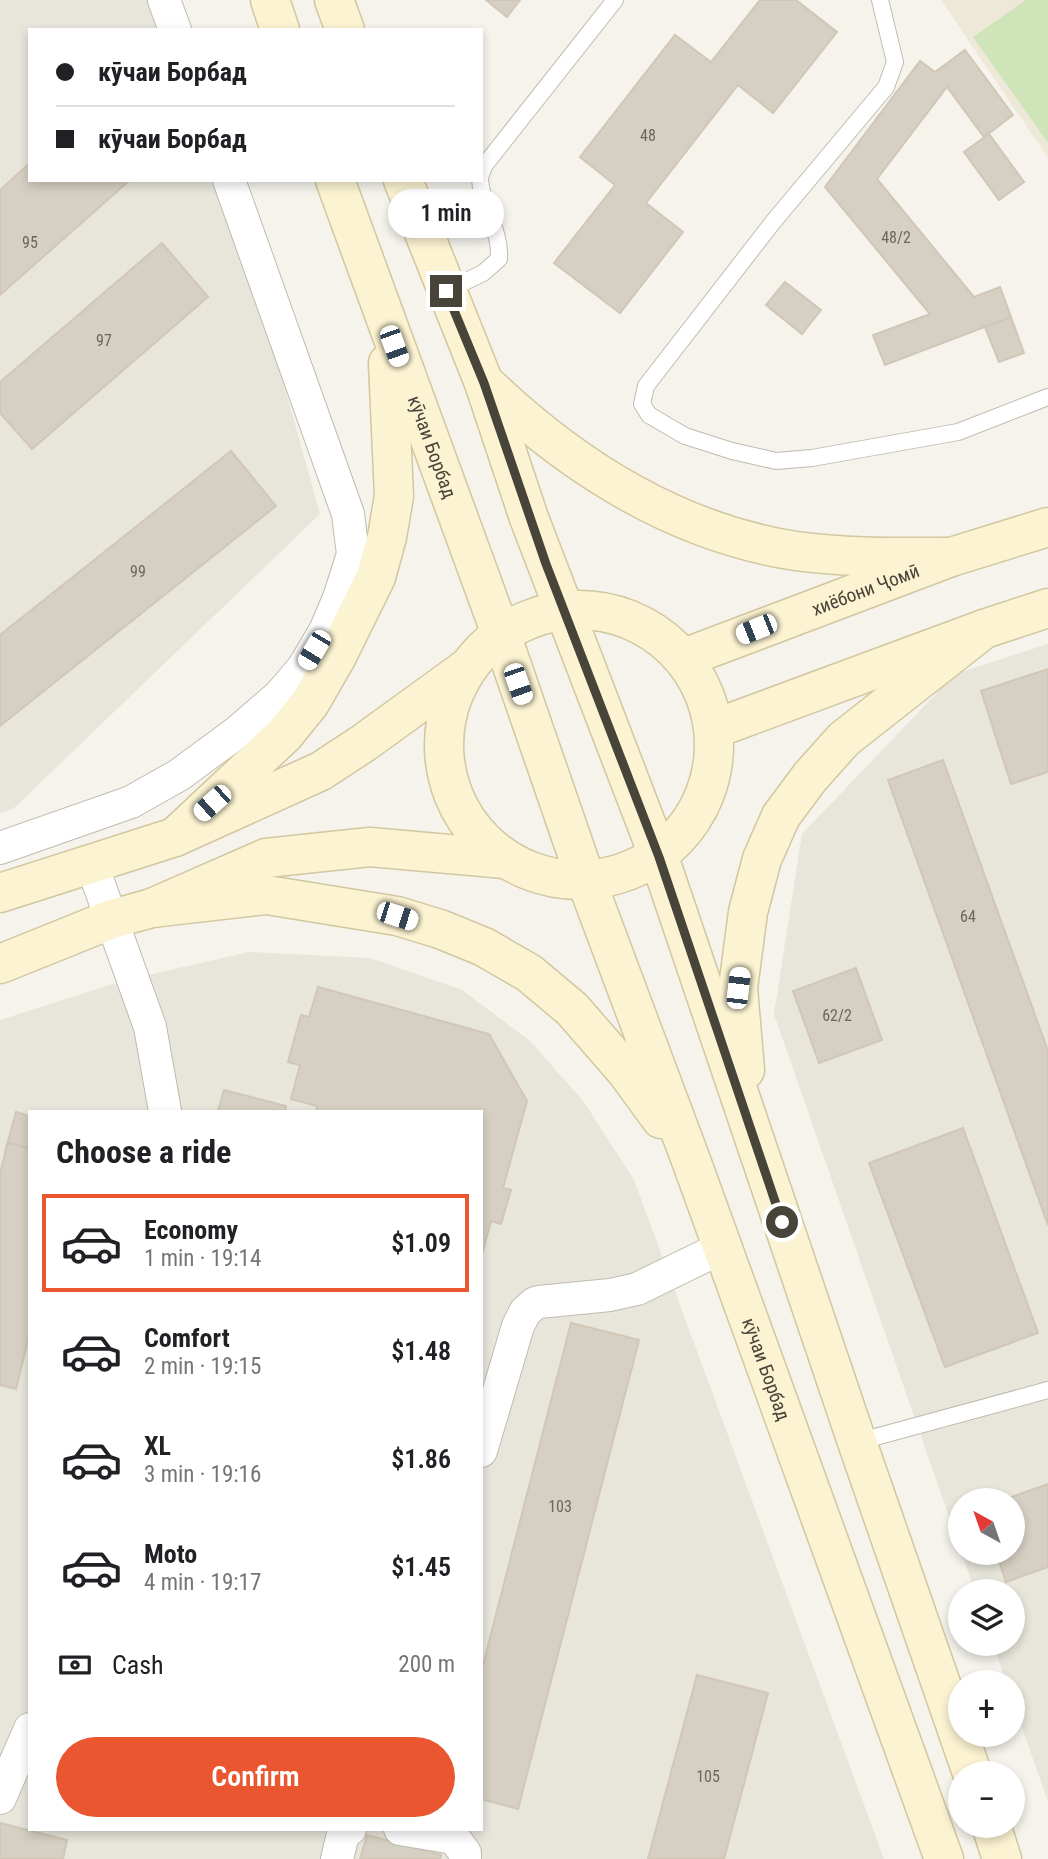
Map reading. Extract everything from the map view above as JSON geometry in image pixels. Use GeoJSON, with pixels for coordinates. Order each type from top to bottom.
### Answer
{"type":"FeatureCollection","features":[{"type":"Feature","properties":{"kind":"main road"},"geometry":{"type":"LineString","coordinates":[[270,0],[280,28]]}},
{"type":"Feature","properties":{"kind":"main road"},"geometry":{"type":"LineString","coordinates":[[334,0],[344,28]]}},
{"type":"Feature","properties":{"kind":"main road","name":"кӯчаи Борбад"},"geometry":{"type":"LineString","coordinates":[[336,182],[501,634],[586,880],[692,1163],[944,1859]]}},
{"type":"Feature","properties":{"kind":"main road"},"geometry":{"type":"LineString","coordinates":[[404,182],[484,383],[563,611],[659,857],[968,1761]]}},
{"type":"Feature","properties":{"kind":"main road"},"geometry":{"type":"LineString","coordinates":[[174,837],[284,735],[300,693],[337,656],[376,577],[370,537],[394,496],[386,322]]}},
{"type":"Feature","properties":{"kind":"main road"},"geometry":{"type":"LineString","coordinates":[[484,383],[527,423],[600,475],[674,516],[743,540],[795,551],[862,557],[951,557]]}},
{"type":"Feature","properties":{"kind":"main road","name":"хиёбони Ҷомӣ"},"geometry":{"type":"LineString","coordinates":[[684,658],[951,557],[1048,527]]}},
{"type":"Feature","properties":{"kind":"main road"},"geometry":{"type":"LineString","coordinates":[[714,729],[1048,608]]}},
{"type":"Feature","properties":{"kind":"main road"},"geometry":{"type":"LineString","coordinates":[[0,893],[174,837],[321,771],[469,666],[501,634],[531,618],[563,611],[608,612],[650,629],[684,658],[704,691],[714,729],[713,767],[701,805],[679,837],[659,857],[618,875],[586,880],[544,876],[505,859],[370,847],[266,858],[0,964]]}},
{"type":"Feature","properties":{"kind":"main road"},"geometry":{"type":"LineString","coordinates":[[749,1124],[738,988],[748,912],[762,859],[781,817],[810,777],[844,739],[985,629]]}},
{"type":"Feature","properties":{"kind":"main road"},"geometry":{"type":"LineString","coordinates":[[469,666],[450,706],[444,750],[452,793],[473,830],[505,859]]}},
{"type":"Feature","properties":{"kind":"main road"},"geometry":{"type":"LineString","coordinates":[[131,914],[267,895],[397,916],[440,929],[484,947],[529,973],[572,1009],[626,1071],[692,1163]]}},
{"type":"Feature","properties":{"kind":"main road"},"geometry":{"type":"LineString","coordinates":[[995,1838],[1002,1859]]}},
{"type":"Feature","properties":{"kind":"street"},"geometry":{"type":"LineString","coordinates":[[164,0],[174,28]]}},
{"type":"Feature","properties":{"kind":"street"},"geometry":{"type":"LineString","coordinates":[[230,182],[340,488],[370,537]]}},
{"type":"Feature","properties":{"kind":"street"},"geometry":{"type":"LineString","coordinates":[[0,849],[131,802],[179,775],[236,733],[280,695],[300,693]]}},
{"type":"Feature","properties":{"kind":"street"},"geometry":{"type":"LineString","coordinates":[[92,865],[131,914],[165,1110]]}},
{"type":"Feature","properties":{"kind":"street"},"geometry":{"type":"LineString","coordinates":[[483,1444],[517,1326],[525,1311],[535,1303],[610,1295],[637,1289],[721,1248]]}},
{"type":"Feature","properties":{"kind":"street"},"geometry":{"type":"LineString","coordinates":[[0,1798],[28,1734]]}},
{"type":"Feature","properties":{"kind":"street"},"geometry":{"type":"LineString","coordinates":[[337,1859],[344,1834],[348,1831]]}},
{"type":"Feature","properties":{"kind":"street"},"geometry":{"type":"LineString","coordinates":[[412,1831],[454,1838],[465,1853],[465,1859]]}},
{"type":"Feature","properties":{"kind":"lane"},"geometry":{"type":"LineString","coordinates":[[483,169],[615,0]]}},
{"type":"Feature","properties":{"kind":"lane"},"geometry":{"type":"LineString","coordinates":[[880,0],[895,62],[886,87],[774,222],[646,386],[642,404],[649,415],[685,436],[776,461],[812,458],[958,432],[1048,397]]}},
{"type":"Feature","properties":{"kind":"lane"},"geometry":{"type":"LineString","coordinates":[[446,291],[483,273],[499,259],[500,245],[481,192],[480,182]]}},
{"type":"Feature","properties":{"kind":"lane"},"geometry":{"type":"LineString","coordinates":[[857,1443],[1048,1390]]}},
{"type":"Feature","properties":{"kind":"shaded area"},"geometry":{"type":"Polygon","coordinates":[[[0,0],[177,0],[184,28],[28,28],[28,182],[228,182],[320,514],[13,809],[0,813],[0,0]]]}},
{"type":"Feature","properties":{"kind":"shaded area"},"geometry":{"type":"Polygon","coordinates":[[[941,0],[1048,0],[1048,158],[941,0]]]}},
{"type":"Feature","properties":{"kind":"shaded area"},"geometry":{"type":"Polygon","coordinates":[[[1048,644],[1048,1802],[1025,1736],[1025,1670],[1002,1670],[997,1656],[1025,1656],[1025,1579],[971,1579],[966,1565],[1026,1564],[1026,1488],[948,1488],[948,1514],[774,1014],[802,834],[955,674],[1048,644]]]}},
{"type":"Feature","properties":{"kind":"shaded area"},"geometry":{"type":"Polygon","coordinates":[[[249,952],[370,958],[462,990],[530,1041],[584,1102],[634,1180],[884,1859],[0,1859],[0,1020],[122,981],[249,952]]]}},
{"type":"Feature","properties":{"kind":"green space"},"geometry":{"type":"Polygon","coordinates":[[[1026,0],[1048,0],[1048,143],[973,37],[1026,0]]]}},
{"type":"Feature","properties":{"kind":"building"},"geometry":{"type":"Polygon","coordinates":[[[486,0],[520,0],[507,17],[486,0]]]}},
{"type":"Feature","properties":{"kind":"building"},"geometry":{"type":"Polygon","coordinates":[[[760,0],[796,0],[837,32],[773,113],[738,85],[646,203],[683,232],[620,313],[554,263],[615,185],[580,157],[675,35],[711,62],[760,0]]]}},
{"type":"Feature","properties":{"kind":"building"},"geometry":{"type":"Polygon","coordinates":[[[965,50],[1013,115],[984,137],[947,87],[877,179],[974,297],[1000,287],[1011,317],[885,365],[873,335],[930,314],[825,187],[920,61],[935,72],[965,50]]]}},
{"type":"Feature","properties":{"kind":"building"},"geometry":{"type":"Polygon","coordinates":[[[989,134],[1024,182],[999,200],[964,152],[989,134]]]}},
{"type":"Feature","properties":{"kind":"building"},"geometry":{"type":"Polygon","coordinates":[[[28,165],[28,182],[128,182],[0,295],[0,190],[28,165]]]}},
{"type":"Feature","properties":{"kind":"building"},"geometry":{"type":"Polygon","coordinates":[[[162,243],[208,297],[32,449],[0,413],[0,382],[162,243]]]}},
{"type":"Feature","properties":{"kind":"building"},"geometry":{"type":"Polygon","coordinates":[[[785,282],[821,310],[802,334],[766,305],[785,282]]]}},
{"type":"Feature","properties":{"kind":"building"},"geometry":{"type":"Polygon","coordinates":[[[1011,317],[1024,353],[999,362],[985,327],[1011,317]]]}},
{"type":"Feature","properties":{"kind":"building"},"geometry":{"type":"Polygon","coordinates":[[[231,451],[276,506],[0,726],[0,635],[231,451]]]}},
{"type":"Feature","properties":{"kind":"building"},"geometry":{"type":"Polygon","coordinates":[[[1048,669],[1048,772],[1011,784],[981,691],[1048,669]]]}},
{"type":"Feature","properties":{"kind":"building"},"geometry":{"type":"Polygon","coordinates":[[[943,760],[1048,1051],[1048,1225],[888,780],[943,760]]]}},
{"type":"Feature","properties":{"kind":"building"},"geometry":{"type":"Polygon","coordinates":[[[856,968],[882,1040],[819,1063],[793,991],[856,968]]]}},
{"type":"Feature","properties":{"kind":"building"},"geometry":{"type":"Polygon","coordinates":[[[318,987],[489,1034],[527,1101],[503,1188],[511,1190],[501,1224],[491,1221],[483,1251],[483,1110],[316,1110],[317,1106],[291,1099],[300,1065],[288,1062],[301,1015],[309,1017],[318,987]]]}},
{"type":"Feature","properties":{"kind":"building"},"geometry":{"type":"Polygon","coordinates":[[[224,1090],[286,1106],[285,1110],[218,1110],[224,1090]]]}},
{"type":"Feature","properties":{"kind":"building"},"geometry":{"type":"Polygon","coordinates":[[[16,1112],[28,1115],[28,1158],[5,1152],[16,1112]]]}},
{"type":"Feature","properties":{"kind":"building"},"geometry":{"type":"Polygon","coordinates":[[[963,1128],[1038,1333],[945,1367],[869,1163],[963,1128]]]}},
{"type":"Feature","properties":{"kind":"building"},"geometry":{"type":"Polygon","coordinates":[[[8,1143],[28,1148],[28,1340],[16,1389],[0,1385],[0,1173],[8,1143]]]}},
{"type":"Feature","properties":{"kind":"building"},"geometry":{"type":"Polygon","coordinates":[[[571,1323],[639,1340],[518,1809],[483,1800],[483,1665],[571,1323]]]}},
{"type":"Feature","properties":{"kind":"building"},"geometry":{"type":"Polygon","coordinates":[[[1048,1484],[1048,1567],[1014,1579],[1005,1579],[1000,1565],[1026,1564],[1026,1492],[1048,1484]]]}},
{"type":"Feature","properties":{"kind":"building"},"geometry":{"type":"Polygon","coordinates":[[[697,1675],[768,1693],[724,1859],[648,1859],[697,1675]]]}},
{"type":"Feature","properties":{"kind":"building"},"geometry":{"type":"Polygon","coordinates":[[[0,1823],[67,1840],[63,1859],[0,1859],[0,1823]]]}},
{"type":"Feature","properties":{"kind":"building"},"geometry":{"type":"Polygon","coordinates":[[[367,1835],[441,1855],[440,1859],[360,1859],[367,1835]]]}},
{"type":"Feature","properties":{"kind":"route"},"geometry":{"type":"LineString","coordinates":[[446,291],[484,383],[563,611],[659,857],[782,1222]]}}]}
